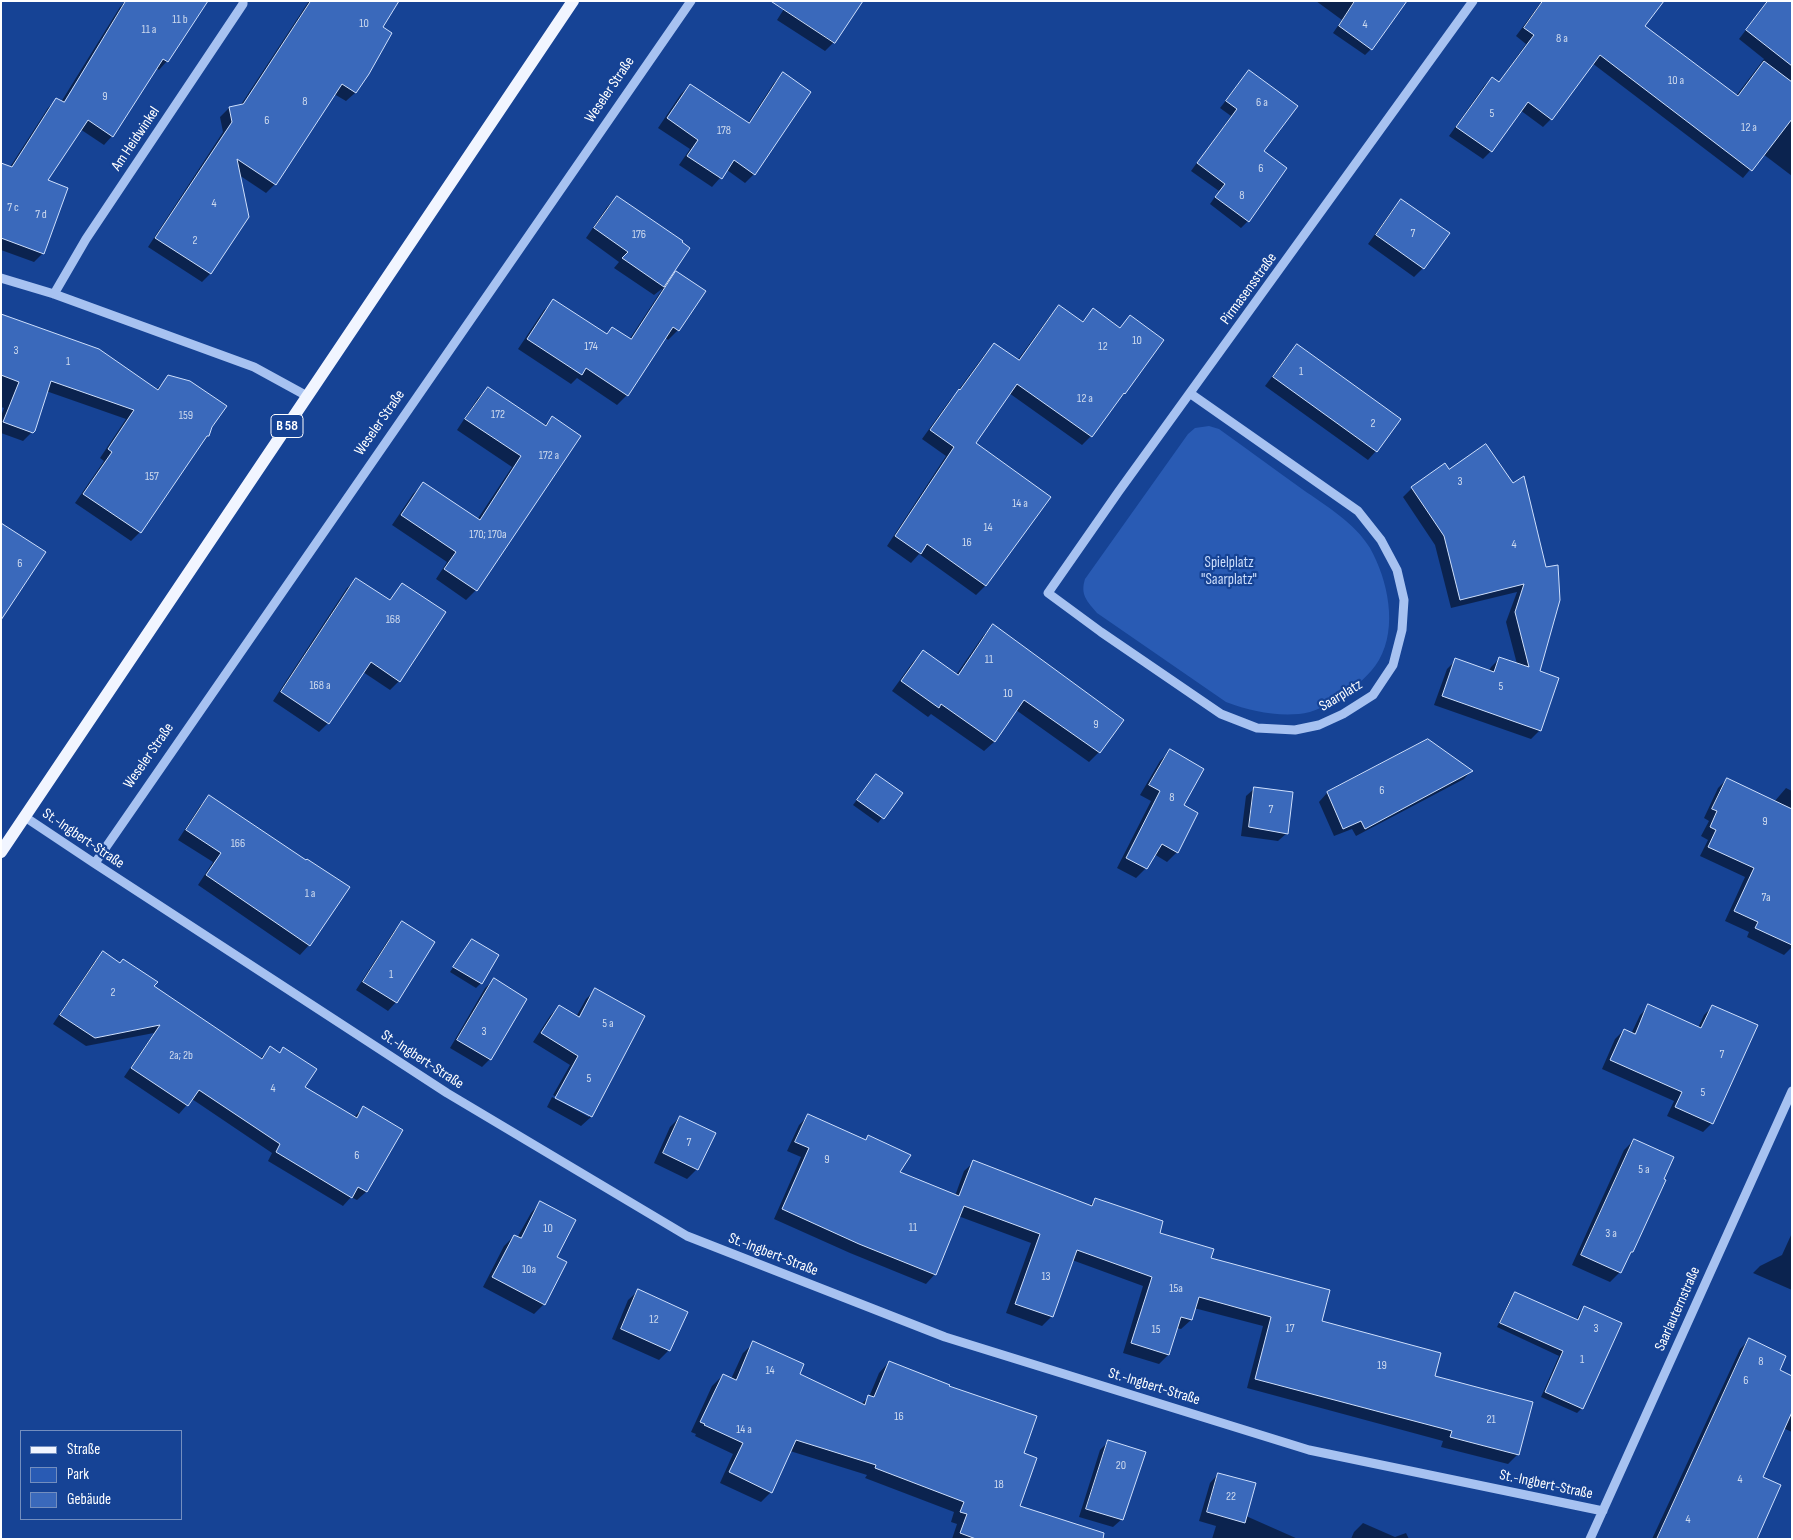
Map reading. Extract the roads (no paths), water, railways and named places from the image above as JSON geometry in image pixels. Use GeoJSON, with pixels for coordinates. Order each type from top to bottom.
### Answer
{"type":"FeatureCollection","features":[{"type":"Feature","properties":{"kind":"main road","name":"B 58"},"geometry":{"type":"LineString","coordinates":[[1,852],[573,1]]}},
{"type":"Feature","properties":{"kind":"street","name":"Am Heidwinkel"},"geometry":{"type":"LineString","coordinates":[[54,294],[86,239],[243,4],[243,1]]}},
{"type":"Feature","properties":{"kind":"street","name":"Weseler Straße"},"geometry":{"type":"LineString","coordinates":[[95,863],[691,1]]}},
{"type":"Feature","properties":{"kind":"street","name":"Pirmasensstraße"},"geometry":{"type":"LineString","coordinates":[[1048,593],[1119,491],[1473,1]]}},
{"type":"Feature","properties":{"kind":"street"},"geometry":{"type":"LineString","coordinates":[[1,278],[54,294],[254,367],[307,396]]}},
{"type":"Feature","properties":{"kind":"street","name":"Saarplatz"},"geometry":{"type":"LineString","coordinates":[[1048,593],[1101,632],[1221,714],[1257,728],[1295,730],[1319,725],[1343,714],[1373,695],[1393,664],[1402,630],[1404,600],[1397,570],[1381,540],[1358,511],[1190,394]]}},
{"type":"Feature","properties":{"kind":"street","name":"St.-Ingbert-Straße"},"geometry":{"type":"LineString","coordinates":[[25,817],[447,1093],[687,1236],[945,1336],[1309,1450],[1603,1511]]}},
{"type":"Feature","properties":{"kind":"street","name":"Saarlauternstraße"},"geometry":{"type":"LineString","coordinates":[[1590,1539],[1792,1091]]}},
{"type":"Feature","properties":{"kind":"park label","name":"Spielplatz \"Saarplatz\""},"geometry":{"type":"Point","coordinates":[1229,572]}}]}
